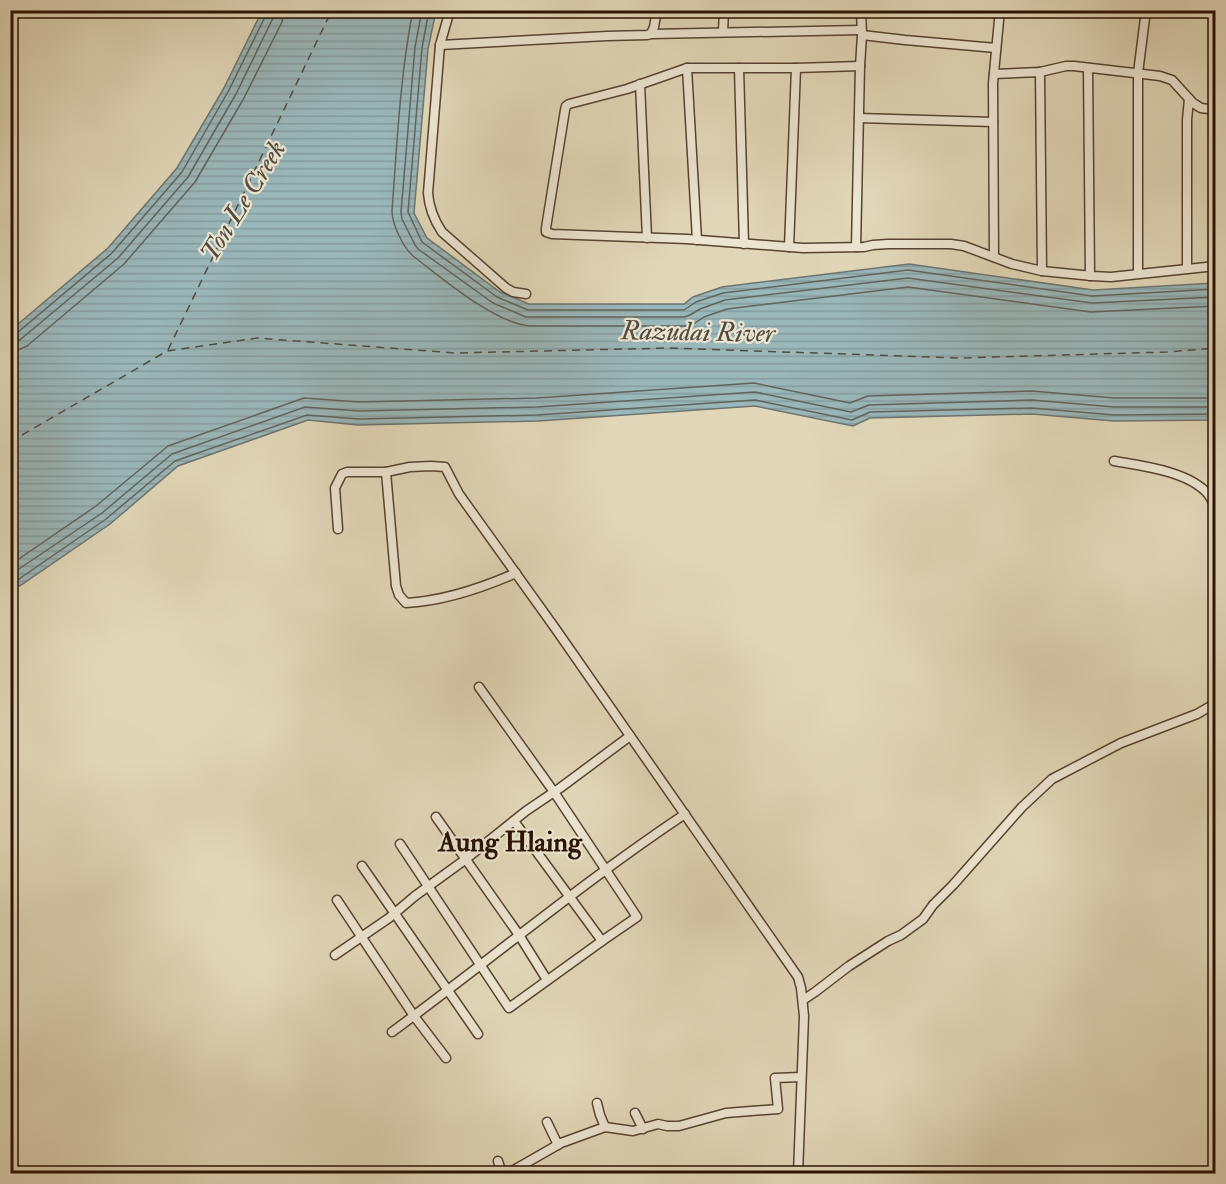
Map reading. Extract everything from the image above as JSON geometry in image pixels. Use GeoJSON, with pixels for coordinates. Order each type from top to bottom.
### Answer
{"type":"FeatureCollection","features":[{"type":"Feature","properties":{"kind":"street"},"geometry":{"type":"LineString","coordinates":[[450,10],[440,45],[429,201],[435,222],[447,237],[506,288],[513,292],[526,294]]}},
{"type":"Feature","properties":{"kind":"street"},"geometry":{"type":"LineString","coordinates":[[651,34],[657,10]]}},
{"type":"Feature","properties":{"kind":"street"},"geometry":{"type":"LineString","coordinates":[[723,32],[724,10]]}},
{"type":"Feature","properties":{"kind":"street"},"geometry":{"type":"LineString","coordinates":[[856,247],[861,10]]}},
{"type":"Feature","properties":{"kind":"street"},"geometry":{"type":"LineString","coordinates":[[994,257],[993,74],[1000,10]]}},
{"type":"Feature","properties":{"kind":"street"},"geometry":{"type":"LineString","coordinates":[[1138,273],[1138,73],[1146,10]]}},
{"type":"Feature","properties":{"kind":"street"},"geometry":{"type":"LineString","coordinates":[[440,45],[651,34],[862,32],[905,40],[996,48]]}},
{"type":"Feature","properties":{"kind":"street"},"geometry":{"type":"LineString","coordinates":[[860,66],[796,69],[687,68],[627,89],[566,106],[546,232],[803,248],[951,244],[964,246],[1012,264],[1090,276],[1111,277],[1215,266]]}},
{"type":"Feature","properties":{"kind":"street"},"geometry":{"type":"LineString","coordinates":[[993,74],[1040,72],[1066,66],[1160,76],[1172,80],[1189,99],[1201,108],[1215,110]]}},
{"type":"Feature","properties":{"kind":"street"},"geometry":{"type":"LineString","coordinates":[[687,68],[697,240]]}},
{"type":"Feature","properties":{"kind":"street"},"geometry":{"type":"LineString","coordinates":[[739,68],[744,244]]}},
{"type":"Feature","properties":{"kind":"street"},"geometry":{"type":"LineString","coordinates":[[1088,68],[1090,276]]}},
{"type":"Feature","properties":{"kind":"street"},"geometry":{"type":"LineString","coordinates":[[789,247],[796,69]]}},
{"type":"Feature","properties":{"kind":"street"},"geometry":{"type":"LineString","coordinates":[[1040,72],[1042,270]]}},
{"type":"Feature","properties":{"kind":"street"},"geometry":{"type":"LineString","coordinates":[[640,84],[647,238]]}},
{"type":"Feature","properties":{"kind":"street"},"geometry":{"type":"LineString","coordinates":[[1187,268],[1189,99]]}},
{"type":"Feature","properties":{"kind":"street"},"geometry":{"type":"LineString","coordinates":[[859,118],[993,122]]}},
{"type":"Feature","properties":{"kind":"street"},"geometry":{"type":"LineString","coordinates":[[1113,461],[1173,472],[1208,494],[1215,507]]}},
{"type":"Feature","properties":{"kind":"street"},"geometry":{"type":"LineString","coordinates":[[338,529],[335,488],[342,474],[346,472],[386,472],[421,466],[445,467],[459,494],[798,977],[804,1016],[798,1173]]}},
{"type":"Feature","properties":{"kind":"street"},"geometry":{"type":"LineString","coordinates":[[386,472],[396,586],[399,595],[406,603],[444,597],[489,584],[516,573]]}},
{"type":"Feature","properties":{"kind":"street"},"geometry":{"type":"LineString","coordinates":[[400,844],[509,1008],[637,916],[554,792],[479,687]]}},
{"type":"Feature","properties":{"kind":"street"},"geometry":{"type":"LineString","coordinates":[[802,1000],[849,966],[923,919],[1007,823],[1052,779],[1121,743],[1197,714],[1215,703]]}},
{"type":"Feature","properties":{"kind":"street"},"geometry":{"type":"LineString","coordinates":[[335,955],[361,938],[630,736]]}},
{"type":"Feature","properties":{"kind":"street"},"geometry":{"type":"LineString","coordinates":[[392,1032],[605,869],[685,814]]}},
{"type":"Feature","properties":{"kind":"street"},"geometry":{"type":"LineString","coordinates":[[436,817],[519,935],[547,980]]}},
{"type":"Feature","properties":{"kind":"street"},"geometry":{"type":"LineString","coordinates":[[514,821],[602,941]]}},
{"type":"Feature","properties":{"kind":"street"},"geometry":{"type":"LineString","coordinates":[[362,866],[478,1034]]}},
{"type":"Feature","properties":{"kind":"street"},"geometry":{"type":"LineString","coordinates":[[337,900],[414,1016],[446,1058]]}},
{"type":"Feature","properties":{"kind":"street"},"geometry":{"type":"LineString","coordinates":[[507,1173],[558,1145],[605,1127],[633,1131],[658,1124],[667,1126],[726,1113],[777,1109],[774,1078],[801,1077]]}},
{"type":"Feature","properties":{"kind":"street"},"geometry":{"type":"LineString","coordinates":[[597,1103],[605,1127]]}},
{"type":"Feature","properties":{"kind":"street"},"geometry":{"type":"LineString","coordinates":[[635,1113],[642,1129]]}},
{"type":"Feature","properties":{"kind":"street"},"geometry":{"type":"LineString","coordinates":[[547,1122],[558,1145]]}},
{"type":"Feature","properties":{"kind":"street"},"geometry":{"type":"LineString","coordinates":[[498,1161],[502,1173]]}},
{"type":"Feature","properties":{"kind":"water"},"geometry":{"type":"Polygon","coordinates":[[[262,11],[436,11],[428,49],[414,213],[427,238],[500,292],[529,304],[684,304],[693,297],[722,287],[909,264],[1093,290],[1215,283],[1215,420],[1114,421],[1032,414],[870,418],[853,426],[755,406],[538,421],[358,425],[308,420],[178,466],[110,524],[11,590],[11,330],[108,248],[177,168],[224,88],[262,11]]]}},
{"type":"Feature","properties":{"kind":"ferry route"},"geometry":{"type":"LineString","coordinates":[[168,350],[332,10]]}},
{"type":"Feature","properties":{"kind":"ferry route"},"geometry":{"type":"LineString","coordinates":[[10,442],[167,351],[257,338],[455,353],[669,348],[960,358],[1167,352],[1216,348]]}},
{"type":"Feature","properties":{"kind":"district","name":"Aung Hlaing"},"geometry":{"type":"Point","coordinates":[510,842]}},
{"type":"Feature","properties":{"kind":"water label","name":"Ton Le Creek"},"geometry":{"type":"Point","coordinates":[243,201]}},
{"type":"Feature","properties":{"kind":"water label","name":"Razudai River"},"geometry":{"type":"Point","coordinates":[698,332]}}]}
